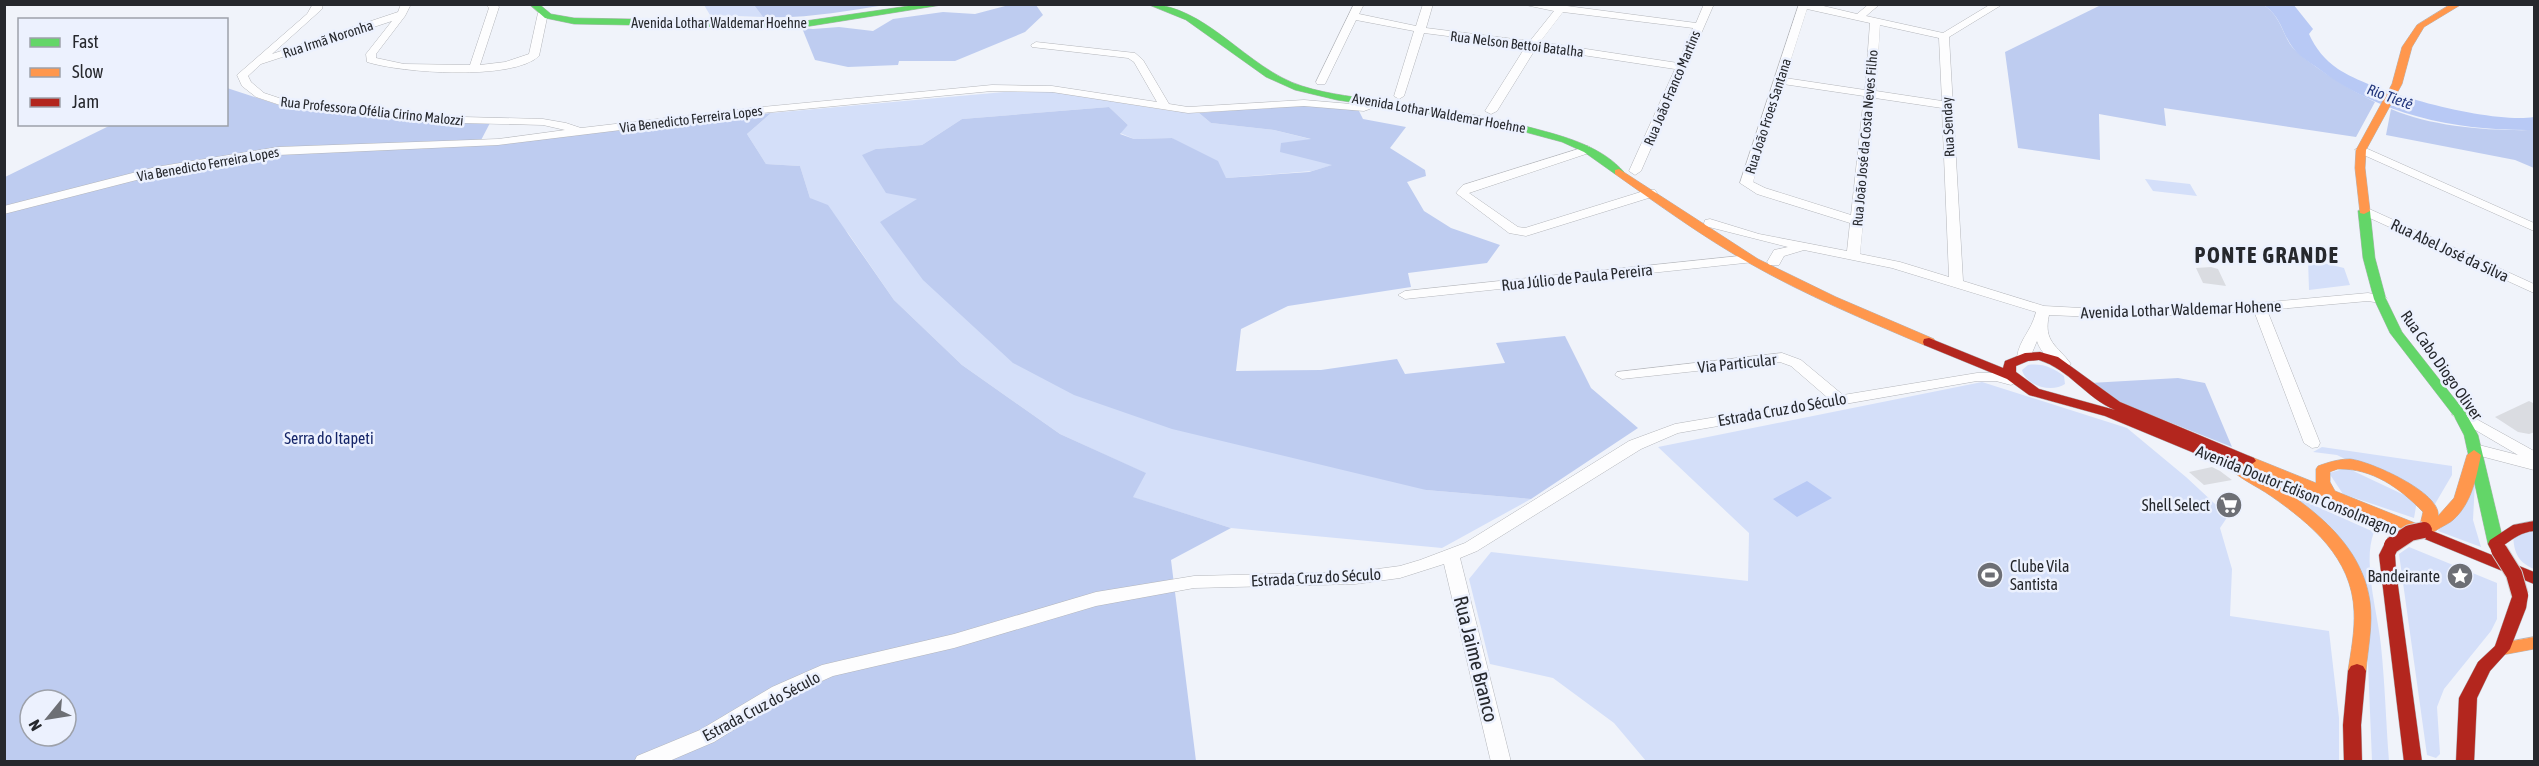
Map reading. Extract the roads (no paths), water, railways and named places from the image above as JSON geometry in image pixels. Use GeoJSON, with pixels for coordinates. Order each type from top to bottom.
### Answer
{"type":"FeatureCollection","features":[{"type":"Feature","properties":{"kind":"main road","name":"Avenida Lothar Waldemar Hoehne"},"geometry":{"type":"LineString","coordinates":[[542,7],[590,14],[782,19],[821,17],[905,4]]}},
{"type":"Feature","properties":{"kind":"main road","name":"Avenida Lothar Waldemar Hoehne"},"geometry":{"type":"LineString","coordinates":[[542,7],[574,21],[798,25],[944,4]]}},
{"type":"Feature","properties":{"kind":"main road","name":"Avenida Lothar Waldemar Hoehne"},"geometry":{"type":"LineString","coordinates":[[1152,4],[1189,18],[1269,75],[1287,84],[1320,93],[1521,126],[1566,140],[1588,150],[1749,259]]}},
{"type":"Feature","properties":{"kind":"main road","name":"Avenida Lothar Waldemar Hoehne"},"geometry":{"type":"LineString","coordinates":[[1186,4],[1210,17],[1266,58],[1321,82],[1491,111],[1567,131],[1635,171],[1710,223],[1774,262]]}},
{"type":"Feature","properties":{"kind":"main road"},"geometry":{"type":"LineString","coordinates":[[2361,150],[2397,84],[2407,47],[2418,28],[2452,6]]}},
{"type":"Feature","properties":{"kind":"main road","name":"Rua Cabo Diogo Oliver"},"geometry":{"type":"LineString","coordinates":[[2361,150],[2360,168],[2374,298],[2396,333],[2460,415],[2471,435],[2498,547],[2514,574],[2520,595],[2518,608],[2502,649]]}},
{"type":"Feature","properties":{"kind":"main road","name":"Avenida Doutor Edison Consolmagno"},"geometry":{"type":"LineString","coordinates":[[1749,259],[1837,303],[2014,379],[2035,392],[2102,410],[2535,588]]}},
{"type":"Feature","properties":{"kind":"main road","name":"Avenida Doutor Edison Consolmagno"},"geometry":{"type":"LineString","coordinates":[[1774,262],[1843,296],[1988,355],[2046,358],[2068,367],[2091,389],[2115,405],[2535,578]]}},
{"type":"Feature","properties":{"kind":"main road"},"geometry":{"type":"LineString","coordinates":[[2014,379],[2009,367],[2020,358]]}},
{"type":"Feature","properties":{"kind":"main road"},"geometry":{"type":"LineString","coordinates":[[2057,397],[2076,395],[2083,385],[2081,379]]}},
{"type":"Feature","properties":{"kind":"main road"},"geometry":{"type":"LineString","coordinates":[[2415,759],[2387,555],[2392,545],[2410,533],[2426,529],[2450,517],[2462,501],[2475,449]]}},
{"type":"Feature","properties":{"kind":"main road"},"geometry":{"type":"LineString","coordinates":[[2232,464],[2290,502],[2314,522],[2338,547],[2360,591],[2362,626],[2353,719],[2353,762]]}},
{"type":"Feature","properties":{"kind":"main road"},"geometry":{"type":"LineString","coordinates":[[2330,494],[2321,474],[2327,466],[2347,464],[2379,473],[2416,494],[2426,503],[2431,511],[2426,529]]}},
{"type":"Feature","properties":{"kind":"main road"},"geometry":{"type":"LineString","coordinates":[[2498,547],[2513,530],[2525,525],[2535,526]]}},
{"type":"Feature","properties":{"kind":"main road"},"geometry":{"type":"LineString","coordinates":[[2461,684],[2467,677],[2484,667],[2502,649],[2535,643]]}},
{"type":"Feature","properties":{"kind":"main road"},"geometry":{"type":"LineString","coordinates":[[2466,757],[2468,698],[2484,667]]}},
{"type":"Feature","properties":{"kind":"street"},"geometry":{"type":"LineString","coordinates":[[253,64],[310,16],[317,9],[318,4]]}},
{"type":"Feature","properties":{"kind":"street"},"geometry":{"type":"LineString","coordinates":[[1321,82],[1359,4]]}},
{"type":"Feature","properties":{"kind":"street"},"geometry":{"type":"LineString","coordinates":[[1399,96],[1428,4]]}},
{"type":"Feature","properties":{"kind":"street"},"geometry":{"type":"LineString","coordinates":[[1525,4],[1699,26]]}},
{"type":"Feature","properties":{"kind":"street","name":"Rua João Franco Martins"},"geometry":{"type":"LineString","coordinates":[[1635,171],[1709,4]]}},
{"type":"Feature","properties":{"kind":"street"},"geometry":{"type":"LineString","coordinates":[[1860,16],[1876,4]]}},
{"type":"Feature","properties":{"kind":"street"},"geometry":{"type":"LineString","coordinates":[[1804,5],[1944,36],[1999,4]]}},
{"type":"Feature","properties":{"kind":"street"},"geometry":{"type":"LineString","coordinates":[[474,68],[491,5]]}},
{"type":"Feature","properties":{"kind":"street","name":"Rua João Froes Santana"},"geometry":{"type":"LineString","coordinates":[[1804,5],[1746,184],[1858,221]]}},
{"type":"Feature","properties":{"kind":"street"},"geometry":{"type":"LineString","coordinates":[[404,9],[371,54],[371,60],[405,69],[474,68],[530,60],[534,56],[542,7]]}},
{"type":"Feature","properties":{"kind":"street"},"geometry":{"type":"LineString","coordinates":[[1491,111],[1533,44],[1561,7]]}},
{"type":"Feature","properties":{"kind":"street","name":"Rua Irmã Noronha"},"geometry":{"type":"LineString","coordinates":[[253,64],[404,9]]}},
{"type":"Feature","properties":{"kind":"street","name":"Rua Nelson Bettoi Batalha"},"geometry":{"type":"LineString","coordinates":[[1353,16],[1420,30],[1533,44],[1683,67]]}},
{"type":"Feature","properties":{"kind":"street","name":"Rua João José da Costa Neves Filho"},"geometry":{"type":"LineString","coordinates":[[1852,255],[1858,221],[1875,20]]}},
{"type":"Feature","properties":{"kind":"street","name":"Rua Senday"},"geometry":{"type":"LineString","coordinates":[[1944,36],[1956,283]]}},
{"type":"Feature","properties":{"kind":"street"},"geometry":{"type":"LineString","coordinates":[[1036,45],[1131,56],[1138,60],[1166,108]]}},
{"type":"Feature","properties":{"kind":"street","name":"Rua Professora Ofélia Cirino Malozzi"},"geometry":{"type":"LineString","coordinates":[[253,64],[242,75],[246,84],[264,98],[286,104],[424,119],[543,122],[562,125],[579,132]]}},
{"type":"Feature","properties":{"kind":"street"},"geometry":{"type":"LineString","coordinates":[[1778,80],[1947,105]]}},
{"type":"Feature","properties":{"kind":"street","name":"Via Benedicto Ferreira Lopes"},"geometry":{"type":"LineString","coordinates":[[4,210],[156,171],[259,154],[312,148],[478,143],[752,111],[1005,87],[1052,89],[1166,108],[1208,110],[1305,103],[1364,108],[1380,103]]}},
{"type":"Feature","properties":{"kind":"street"},"geometry":{"type":"LineString","coordinates":[[1588,150],[1467,188],[1462,193],[1514,230],[1526,232],[1651,193]]}},
{"type":"Feature","properties":{"kind":"street"},"geometry":{"type":"LineString","coordinates":[[2361,150],[2535,227]]}},
{"type":"Feature","properties":{"kind":"street","name":"Rua Abel José da Silva"},"geometry":{"type":"LineString","coordinates":[[2365,210],[2535,289]]}},
{"type":"Feature","properties":{"kind":"street"},"geometry":{"type":"LineString","coordinates":[[1710,223],[1757,237],[1822,250]]}},
{"type":"Feature","properties":{"kind":"street"},"geometry":{"type":"LineString","coordinates":[[1774,262],[1779,253],[1787,250],[1822,250]]}},
{"type":"Feature","properties":{"kind":"street","name":"Avenida Lothar Waldemar Hohene"},"geometry":{"type":"LineString","coordinates":[[1822,250],[1895,265],[2043,310],[2119,314],[2374,298]]}},
{"type":"Feature","properties":{"kind":"street","name":"Rua Júlio de Paula Pereira"},"geometry":{"type":"LineString","coordinates":[[1405,295],[1749,259]]}},
{"type":"Feature","properties":{"kind":"street"},"geometry":{"type":"LineString","coordinates":[[2259,307],[2312,443]]}},
{"type":"Feature","properties":{"kind":"street"},"geometry":{"type":"LineString","coordinates":[[2020,358],[2026,345],[2039,328],[2043,310]]}},
{"type":"Feature","properties":{"kind":"street","name":"Avenida Doutor Edison Consolmagno"},"geometry":{"type":"LineString","coordinates":[[2039,328],[2046,347],[2068,367]]}},
{"type":"Feature","properties":{"kind":"street","name":"Via Particular"},"geometry":{"type":"LineString","coordinates":[[1622,375],[1782,357],[1796,363],[1838,399]]}},
{"type":"Feature","properties":{"kind":"street","name":"Estrada Cruz do Século"},"geometry":{"type":"LineString","coordinates":[[644,762],[707,736],[779,692],[829,670],[954,641],[1096,599],[1194,582],[1354,578],[1400,572],[1451,556],[1471,547],[1635,445],[1675,429],[1838,399],[1977,377],[2014,379]]}},
{"type":"Feature","properties":{"kind":"street"},"geometry":{"type":"LineString","coordinates":[[2460,415],[2535,458]]}},
{"type":"Feature","properties":{"kind":"street"},"geometry":{"type":"LineString","coordinates":[[2475,449],[2535,465]]}},
{"type":"Feature","properties":{"kind":"street","name":"Rua Jaime Branco"},"geometry":{"type":"LineString","coordinates":[[1451,556],[1501,762]]}},
{"type":"Feature","properties":{"kind":"water","name":"Rio Tietê"},"geometry":{"type":"Polygon","coordinates":[[[2293,4],[2313,29],[2309,34],[2321,53],[2338,69],[2355,78],[2404,97],[2433,105],[2490,116],[2534,117],[2534,130],[2477,128],[2421,118],[2368,98],[2343,85],[2299,55],[2275,16],[2264,5],[2293,4]]]}},
{"type":"Feature","properties":{"kind":"water"},"geometry":{"type":"Polygon","coordinates":[[[1807,481],[1832,498],[1797,517],[1773,499],[1807,481]]]}},
{"type":"Feature","properties":{"kind":"place","name":"Shell Select"},"geometry":{"type":"Point","coordinates":[2229,505]}},
{"type":"Feature","properties":{"kind":"place","name":"Clube Vila Santista"},"geometry":{"type":"Point","coordinates":[1990,575]}},
{"type":"Feature","properties":{"kind":"place","name":"Bandeirante"},"geometry":{"type":"Point","coordinates":[2460,576]}},
{"type":"Feature","properties":{"kind":"district","name":"PONTE GRANDE"},"geometry":{"type":"Point","coordinates":[2267,255]}},
{"type":"Feature","properties":{"kind":"park label","name":"Serra do Itapeti"},"geometry":{"type":"Point","coordinates":[329,438]}}]}
